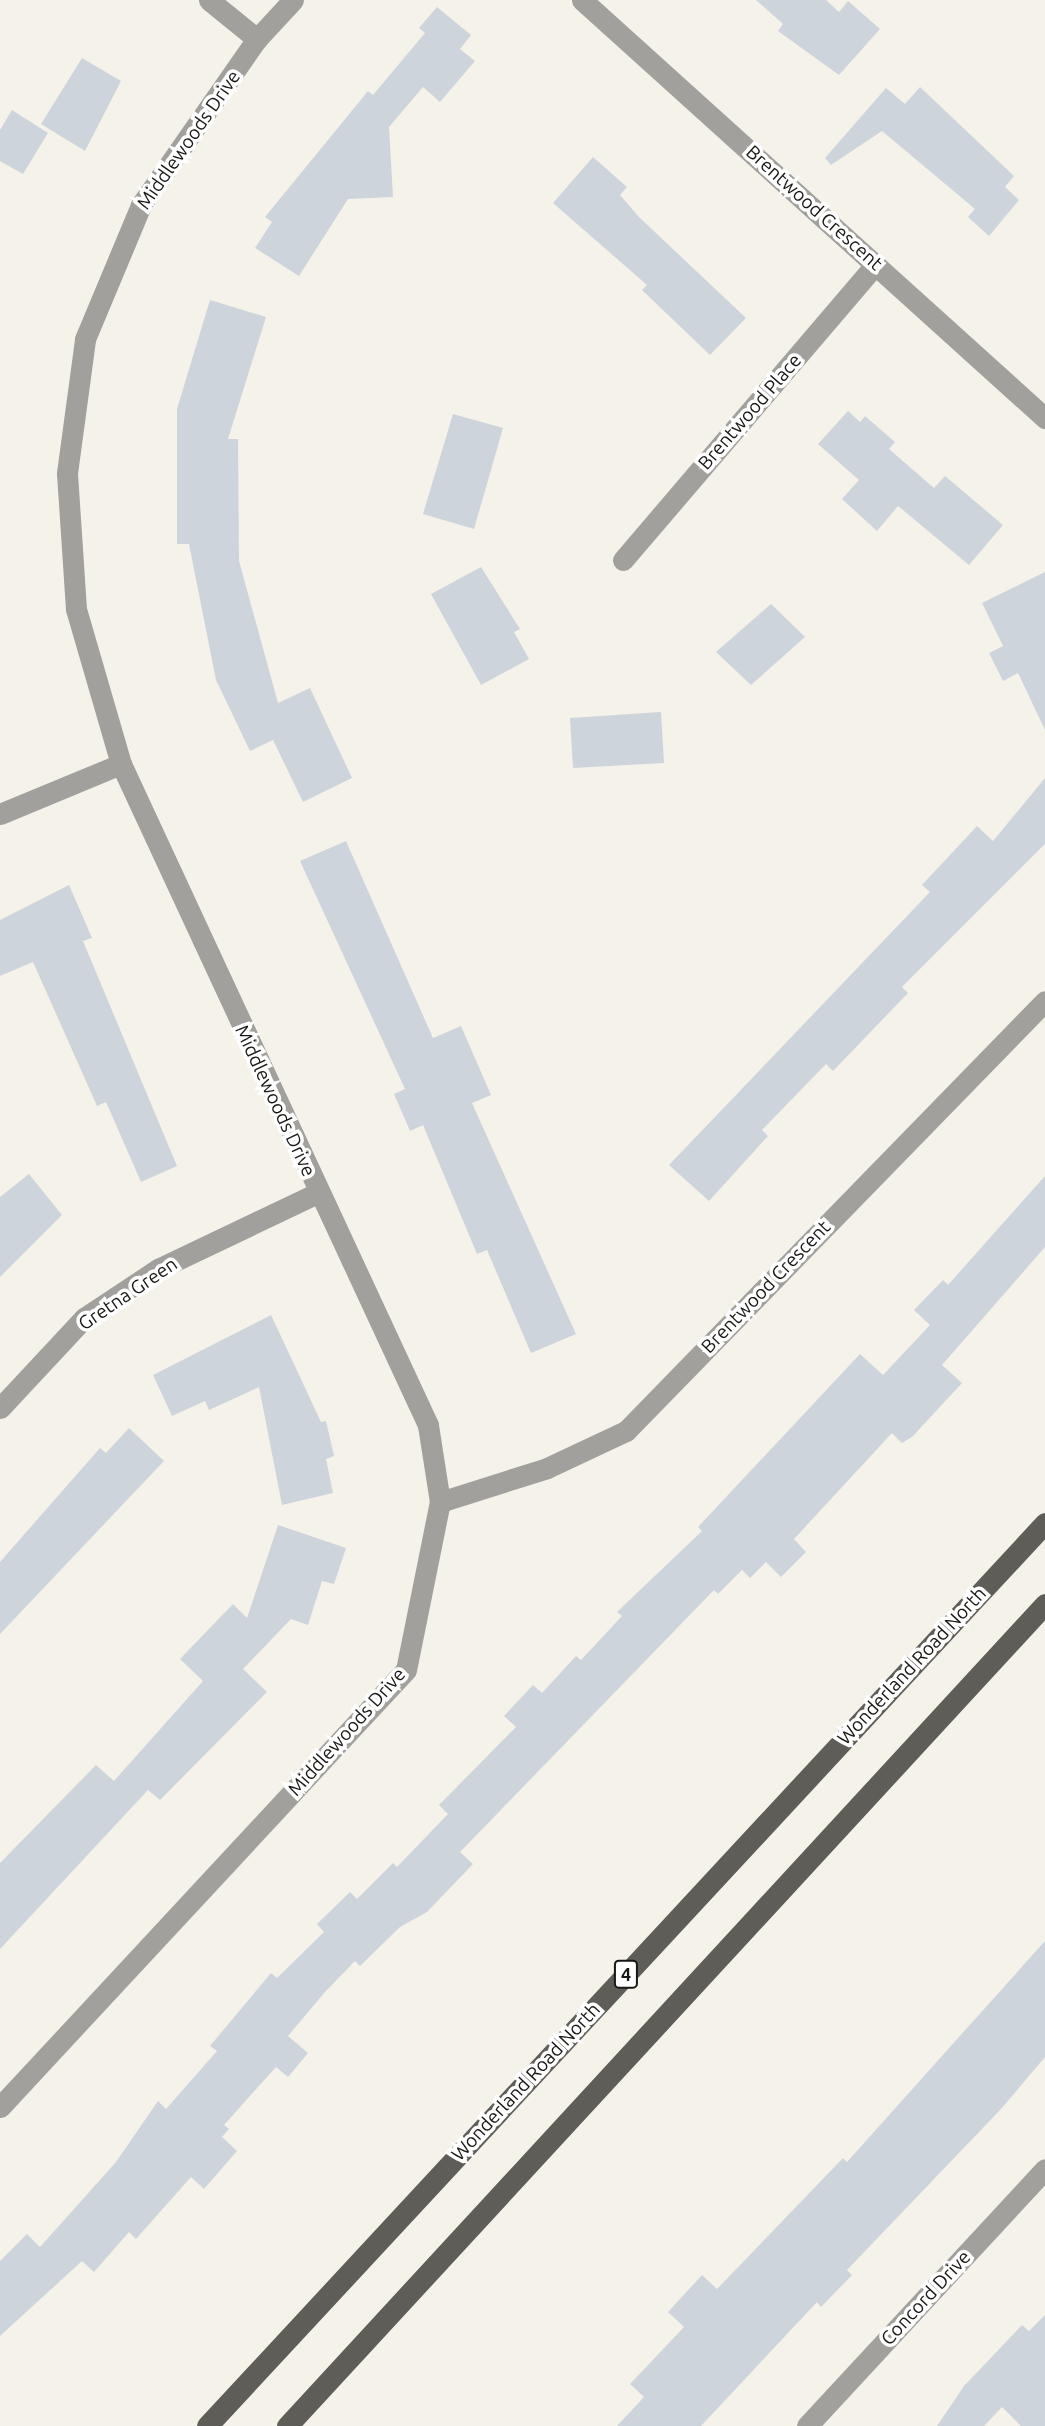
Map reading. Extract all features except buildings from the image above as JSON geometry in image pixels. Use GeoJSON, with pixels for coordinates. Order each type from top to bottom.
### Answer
{"type":"FeatureCollection","features":[{"type":"Feature","properties":{"kind":"main road","name":"Wonderland Road North"},"geometry":{"type":"LineString","coordinates":[[207,2426],[1045,1523]]}},
{"type":"Feature","properties":{"kind":"main road"},"geometry":{"type":"LineString","coordinates":[[287,2426],[1045,1604]]}},
{"type":"Feature","properties":{"kind":"street"},"geometry":{"type":"LineString","coordinates":[[209,0],[257,39]]}},
{"type":"Feature","properties":{"kind":"street","name":"Middlewoods Drive"},"geometry":{"type":"LineString","coordinates":[[0,2107],[406,1670],[440,1502],[428,1425],[317,1193],[121,764],[76,609],[67,473],[85,339],[141,205],[257,39],[293,0]]}},
{"type":"Feature","properties":{"kind":"street","name":"Brentwood Crescent"},"geometry":{"type":"LineString","coordinates":[[582,0],[1045,418]]}},
{"type":"Feature","properties":{"kind":"street","name":"Brentwood Place"},"geometry":{"type":"LineString","coordinates":[[623,560],[876,264]]}},
{"type":"Feature","properties":{"kind":"street"},"geometry":{"type":"LineString","coordinates":[[0,814],[121,764]]}},
{"type":"Feature","properties":{"kind":"street","name":"Brentwood Crescent"},"geometry":{"type":"LineString","coordinates":[[440,1502],[547,1468],[626,1432],[1045,1000]]}},
{"type":"Feature","properties":{"kind":"street","name":"Gretna Green"},"geometry":{"type":"LineString","coordinates":[[0,1408],[84,1318],[158,1269],[317,1193]]}},
{"type":"Feature","properties":{"kind":"street","name":"Concord Drive"},"geometry":{"type":"LineString","coordinates":[[807,2426],[1045,2169]]}}]}
